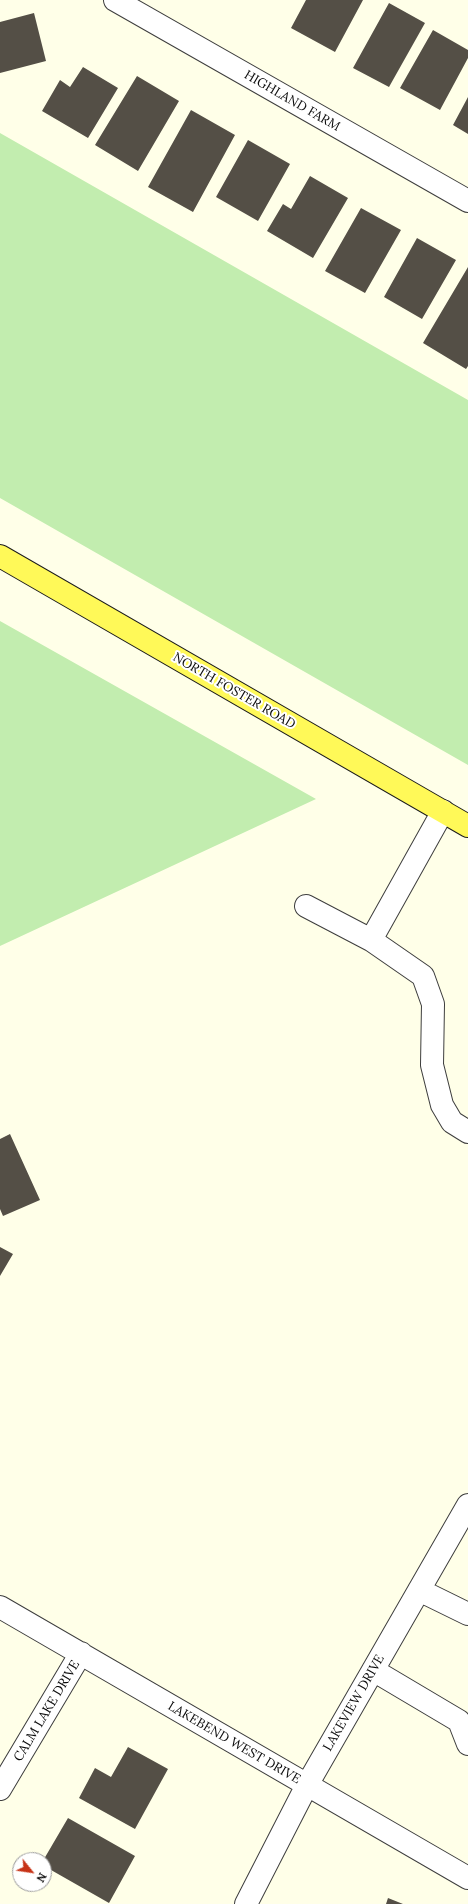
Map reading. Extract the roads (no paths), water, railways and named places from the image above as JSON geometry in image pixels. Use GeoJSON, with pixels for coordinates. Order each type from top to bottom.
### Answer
{"type":"FeatureCollection","features":[{"type":"Feature","properties":{"kind":"main road","name":"NORTH FOSTER ROAD"},"geometry":{"type":"LineString","coordinates":[[0,556],[468,826]]}},
{"type":"Feature","properties":{"kind":"street","name":"HIGHLAND FARM"},"geometry":{"type":"LineString","coordinates":[[116,0],[468,201]]}},
{"type":"Feature","properties":{"kind":"street"},"geometry":{"type":"LineString","coordinates":[[371,940],[443,811]]}},
{"type":"Feature","properties":{"kind":"street"},"geometry":{"type":"LineString","coordinates":[[306,906],[371,940],[424,976],[433,1004],[432,1065],[442,1105],[452,1122],[468,1132]]}},
{"type":"Feature","properties":{"kind":"street","name":"LAKEVIEW DRIVE"},"geometry":{"type":"LineString","coordinates":[[246,1904],[307,1785],[468,1505]]}},
{"type":"Feature","properties":{"kind":"street"},"geometry":{"type":"LineString","coordinates":[[419,1590],[468,1614]]}},
{"type":"Feature","properties":{"kind":"street","name":"LAKEBEND WEST DRIVE"},"geometry":{"type":"LineString","coordinates":[[0,1607],[468,1878]]}},
{"type":"Feature","properties":{"kind":"street","name":"CALM LAKE DRIVE"},"geometry":{"type":"LineString","coordinates":[[0,1789],[81,1653]]}},
{"type":"Feature","properties":{"kind":"street"},"geometry":{"type":"LineString","coordinates":[[373,1670],[459,1721],[468,1744]]}}]}
